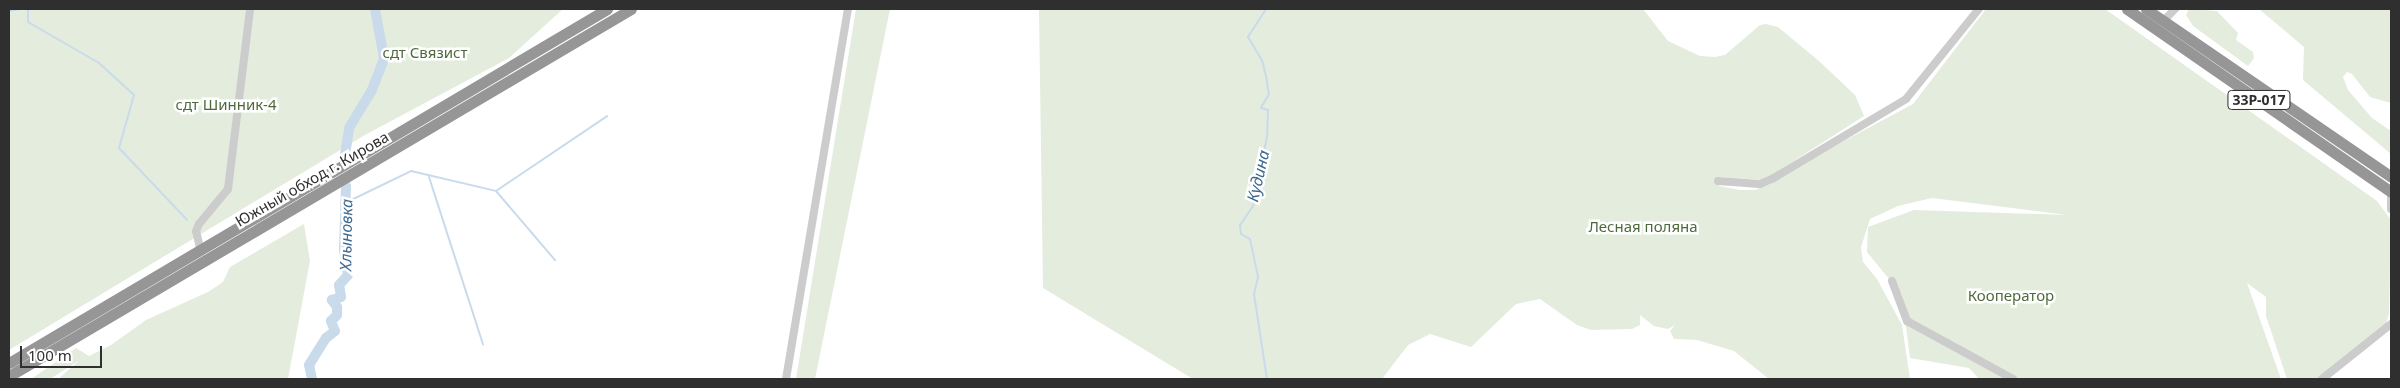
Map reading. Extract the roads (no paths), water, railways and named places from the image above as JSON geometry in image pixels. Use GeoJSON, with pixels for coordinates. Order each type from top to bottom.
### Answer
{"type":"FeatureCollection","features":[{"type":"Feature","properties":{"kind":"highway","name":"Южный обход г. Кирова"},"geometry":{"type":"LineString","coordinates":[[9,364],[200,248],[607,9]]}},
{"type":"Feature","properties":{"kind":"highway","name":"Южный обход г. Кирова"},"geometry":{"type":"LineString","coordinates":[[9,376],[631,9]]}},
{"type":"Feature","properties":{"kind":"highway","name":"33Р-017"},"geometry":{"type":"LineString","coordinates":[[2127,9],[2391,194]]}},
{"type":"Feature","properties":{"kind":"highway","name":"33Р-017"},"geometry":{"type":"LineString","coordinates":[[2146,9],[2391,177]]}},
{"type":"Feature","properties":{"kind":"street"},"geometry":{"type":"LineString","coordinates":[[200,248],[196,231],[199,224],[228,189],[250,9]]}},
{"type":"Feature","properties":{"kind":"street"},"geometry":{"type":"LineString","coordinates":[[786,379],[848,9]]}},
{"type":"Feature","properties":{"kind":"street"},"geometry":{"type":"LineString","coordinates":[[1718,181],[1760,184],[1772,179],[1906,99],[1980,9]]}},
{"type":"Feature","properties":{"kind":"street"},"geometry":{"type":"LineString","coordinates":[[2163,20],[2175,9]]}},
{"type":"Feature","properties":{"kind":"street"},"geometry":{"type":"LineString","coordinates":[[2391,194],[2391,209]]}},
{"type":"Feature","properties":{"kind":"street"},"geometry":{"type":"LineString","coordinates":[[1892,281],[1903,316],[1913,326],[2013,379]]}},
{"type":"Feature","properties":{"kind":"street"},"geometry":{"type":"LineString","coordinates":[[2322,379],[2391,324]]}},
{"type":"Feature","properties":{"kind":"waterway"},"geometry":{"type":"LineString","coordinates":[[9,11],[20,9]]}},
{"type":"Feature","properties":{"kind":"waterway"},"geometry":{"type":"LineString","coordinates":[[28,9],[28,22],[99,63],[134,95],[119,148],[187,220]]}},
{"type":"Feature","properties":{"kind":"waterway","name":"Хлыновка"},"geometry":{"type":"LineString","coordinates":[[344,161],[349,128],[372,90],[384,58],[375,9]]}},
{"type":"Feature","properties":{"kind":"waterway","name":"Кудина"},"geometry":{"type":"LineString","coordinates":[[1266,9],[1248,37],[1262,60],[1266,76],[1269,94],[1261,108],[1268,110],[1267,137],[1253,206],[1240,225],[1241,234],[1250,239],[1258,277],[1254,294],[1267,379]]}},
{"type":"Feature","properties":{"kind":"waterway"},"geometry":{"type":"LineString","coordinates":[[347,202],[411,171],[496,191],[607,116]]}},
{"type":"Feature","properties":{"kind":"waterway"},"geometry":{"type":"LineString","coordinates":[[429,177],[483,344]]}},
{"type":"Feature","properties":{"kind":"waterway","name":"Хлыновка"},"geometry":{"type":"LineString","coordinates":[[312,379],[309,365],[326,338],[335,331],[331,321],[337,315],[337,307],[332,300],[341,297],[339,285],[348,275],[344,250],[346,186]]}},
{"type":"Feature","properties":{"kind":"waterway"},"geometry":{"type":"LineString","coordinates":[[496,191],[555,260]]}},
{"type":"Feature","properties":{"kind":"park label","name":"сдт Связист"},"geometry":{"type":"Point","coordinates":[425,53]}},
{"type":"Feature","properties":{"kind":"park label","name":"сдт Шинник-4"},"geometry":{"type":"Point","coordinates":[226,105]}},
{"type":"Feature","properties":{"kind":"park label","name":"Лесная поляна"},"geometry":{"type":"Point","coordinates":[1643,227]}},
{"type":"Feature","properties":{"kind":"park label","name":"Кооператор"},"geometry":{"type":"Point","coordinates":[2011,296]}}]}
